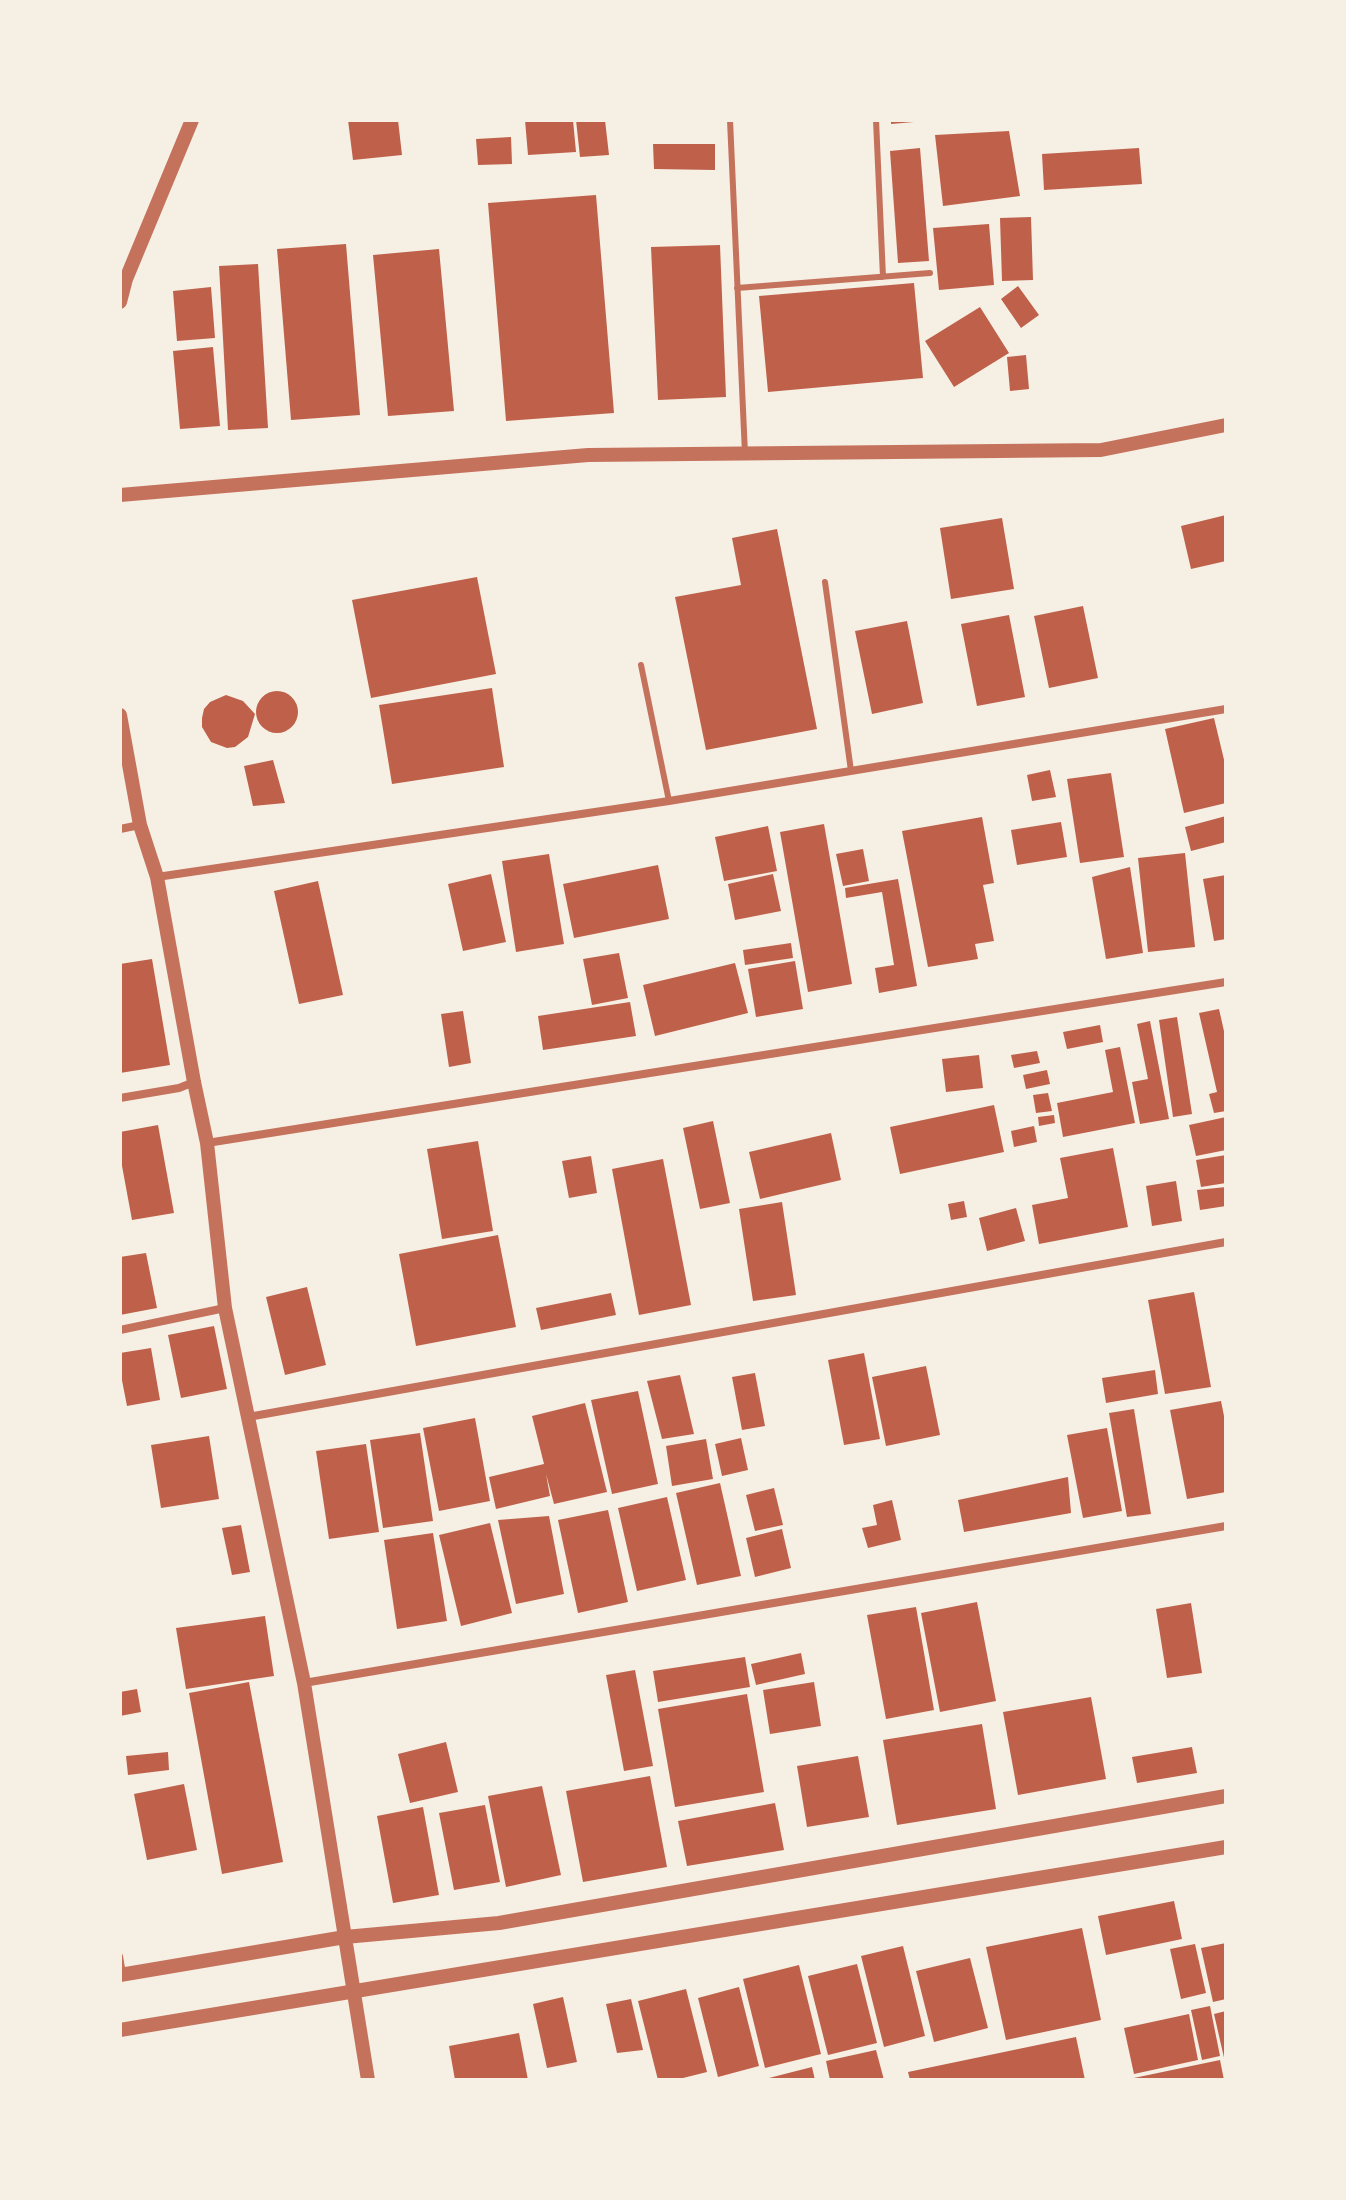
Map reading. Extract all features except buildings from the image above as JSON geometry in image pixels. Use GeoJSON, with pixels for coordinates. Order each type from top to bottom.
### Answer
{"type":"FeatureCollection","features":[{"type":"Feature","properties":{"kind":"street"},"geometry":{"type":"LineString","coordinates":[[120,302],[126,279],[192,120]]}},
{"type":"Feature","properties":{"kind":"street"},"geometry":{"type":"LineString","coordinates":[[120,495],[588,455],[1101,450],[1226,425]]}},
{"type":"Feature","properties":{"kind":"street"},"geometry":{"type":"LineString","coordinates":[[157,877],[669,801],[1226,709]]}},
{"type":"Feature","properties":{"kind":"street"},"geometry":{"type":"LineString","coordinates":[[120,715],[140,825],[157,877],[207,1143],[225,1308],[304,1683],[368,2080]]}},
{"type":"Feature","properties":{"kind":"street"},"geometry":{"type":"LineString","coordinates":[[120,829],[140,825]]}},
{"type":"Feature","properties":{"kind":"street"},"geometry":{"type":"LineString","coordinates":[[207,1143],[1226,982]]}},
{"type":"Feature","properties":{"kind":"street"},"geometry":{"type":"LineString","coordinates":[[120,1098],[179,1088],[194,1082]]}},
{"type":"Feature","properties":{"kind":"street"},"geometry":{"type":"LineString","coordinates":[[248,1417],[1226,1242]]}},
{"type":"Feature","properties":{"kind":"street"},"geometry":{"type":"LineString","coordinates":[[120,1330],[225,1308]]}},
{"type":"Feature","properties":{"kind":"street"},"geometry":{"type":"LineString","coordinates":[[304,1683],[1226,1526]]}},
{"type":"Feature","properties":{"kind":"street"},"geometry":{"type":"LineString","coordinates":[[122,1974],[345,1937],[499,1923],[1226,1796]]}},
{"type":"Feature","properties":{"kind":"street"},"geometry":{"type":"LineString","coordinates":[[120,2030],[1226,1847]]}},
{"type":"Feature","properties":{"kind":"lane"},"geometry":{"type":"LineString","coordinates":[[730,120],[745,454]]}},
{"type":"Feature","properties":{"kind":"lane"},"geometry":{"type":"LineString","coordinates":[[876,120],[883,277]]}},
{"type":"Feature","properties":{"kind":"lane"},"geometry":{"type":"LineString","coordinates":[[737,288],[930,273]]}},
{"type":"Feature","properties":{"kind":"lane"},"geometry":{"type":"LineString","coordinates":[[825,582],[851,771]]}},
{"type":"Feature","properties":{"kind":"lane"},"geometry":{"type":"LineString","coordinates":[[641,665],[669,801]]}},
{"type":"Feature","properties":{"kind":"lane"},"geometry":{"type":"LineString","coordinates":[[120,1956],[122,1974]]}}]}
